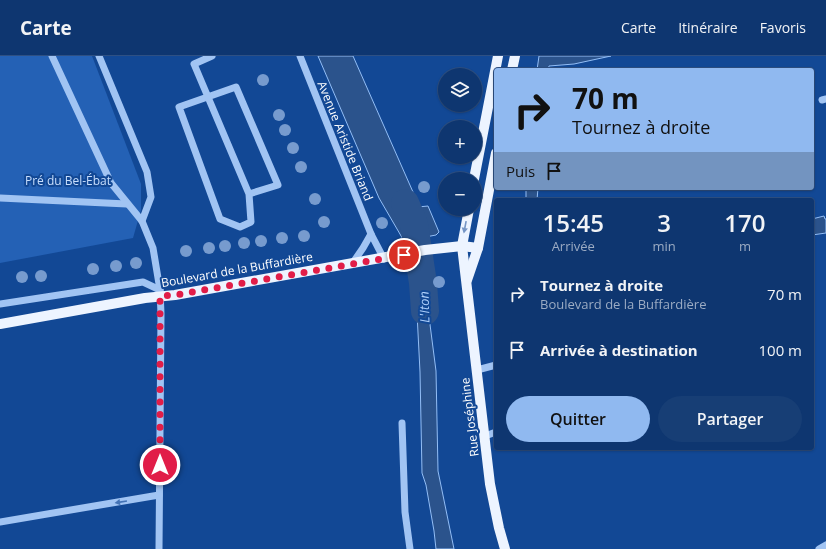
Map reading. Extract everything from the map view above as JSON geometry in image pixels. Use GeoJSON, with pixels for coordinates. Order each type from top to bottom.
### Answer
{"type":"FeatureCollection","features":[{"type":"Feature","properties":{"kind":"main road"},"geometry":{"type":"LineString","coordinates":[[496,68],[498,56]]}},
{"type":"Feature","properties":{"kind":"main road"},"geometry":{"type":"LineString","coordinates":[[512,68],[515,56]]}},
{"type":"Feature","properties":{"kind":"main road"},"geometry":{"type":"LineString","coordinates":[[475,172],[494,76]]}},
{"type":"Feature","properties":{"kind":"main road"},"geometry":{"type":"LineString","coordinates":[[466,281],[478,248],[494,174]]}},
{"type":"Feature","properties":{"kind":"main road","name":"Rue Joséphine"},"geometry":{"type":"LineString","coordinates":[[468,216],[462,246],[490,484],[505,549]]}},
{"type":"Feature","properties":{"kind":"main road","name":"Boulevard de la Buffardière"},"geometry":{"type":"LineString","coordinates":[[0,324],[160,293],[175,295],[426,250],[462,246],[478,248]]}},
{"type":"Feature","properties":{"kind":"street"},"geometry":{"type":"LineString","coordinates":[[52,56],[111,183],[142,222],[153,248],[160,293],[159,549]]}},
{"type":"Feature","properties":{"kind":"street"},"geometry":{"type":"LineString","coordinates":[[99,56],[147,172],[151,197],[142,222]]}},
{"type":"Feature","properties":{"kind":"street"},"geometry":{"type":"LineString","coordinates":[[212,56],[194,64],[208,96],[249,194],[252,222],[240,227],[220,219],[179,107],[208,96],[236,87],[278,185],[249,194]]}},
{"type":"Feature","properties":{"kind":"street","name":"Avenue Aristide Briand"},"geometry":{"type":"LineString","coordinates":[[300,56],[371,234],[384,258]]}},
{"type":"Feature","properties":{"kind":"street"},"geometry":{"type":"LineString","coordinates":[[0,198],[127,204]]}},
{"type":"Feature","properties":{"kind":"street"},"geometry":{"type":"LineString","coordinates":[[351,264],[371,234]]}},
{"type":"Feature","properties":{"kind":"street"},"geometry":{"type":"LineString","coordinates":[[0,304],[143,282],[160,293]]}},
{"type":"Feature","properties":{"kind":"street"},"geometry":{"type":"LineString","coordinates":[[477,370],[494,366]]}},
{"type":"Feature","properties":{"kind":"street"},"geometry":{"type":"LineString","coordinates":[[402,423],[405,512],[410,549]]}},
{"type":"Feature","properties":{"kind":"street"},"geometry":{"type":"LineString","coordinates":[[485,436],[494,433]]}},
{"type":"Feature","properties":{"kind":"street"},"geometry":{"type":"LineString","coordinates":[[0,522],[160,495]]}},
{"type":"Feature","properties":{"kind":"street"},"geometry":{"type":"LineString","coordinates":[[819,549],[826,545]]}},
{"type":"Feature","properties":{"kind":"green space","name":"Pré du Bel-Ébat"},"geometry":{"type":"Polygon","coordinates":[[[0,56],[92,56],[141,184],[141,210],[133,238],[0,263],[0,56]]]}},
{"type":"Feature","properties":{"kind":"water"},"geometry":{"type":"Polygon","coordinates":[[[318,56],[353,56],[413,192],[418,207],[428,206],[439,232],[436,235],[404,241],[379,198],[318,56]]]}},
{"type":"Feature","properties":{"kind":"water"},"geometry":{"type":"Polygon","coordinates":[[[539,56],[611,56],[574,64],[549,66],[548,68],[537,68],[539,56]]]}},
{"type":"Feature","properties":{"kind":"water"},"geometry":{"type":"Polygon","coordinates":[[[526,190],[538,190],[537,198],[526,198],[526,190]]]}},
{"type":"Feature","properties":{"kind":"water"},"geometry":{"type":"Polygon","coordinates":[[[824,216],[826,219],[826,233],[814,235],[814,218],[824,216]]]}},
{"type":"Feature","properties":{"kind":"water"},"geometry":{"type":"Polygon","coordinates":[[[428,272],[428,309],[436,371],[438,471],[454,549],[436,549],[426,485],[422,473],[420,372],[415,274],[428,272]]]}},
{"type":"Feature","properties":{"kind":"waterway","name":"L'Iton"},"geometry":{"type":"LineString","coordinates":[[405,203],[414,224],[423,283],[425,311]]}},
{"type":"Feature","properties":{"kind":"route"},"geometry":{"type":"LineString","coordinates":[[160,465],[160,296],[175,295],[404,255]]}}]}
